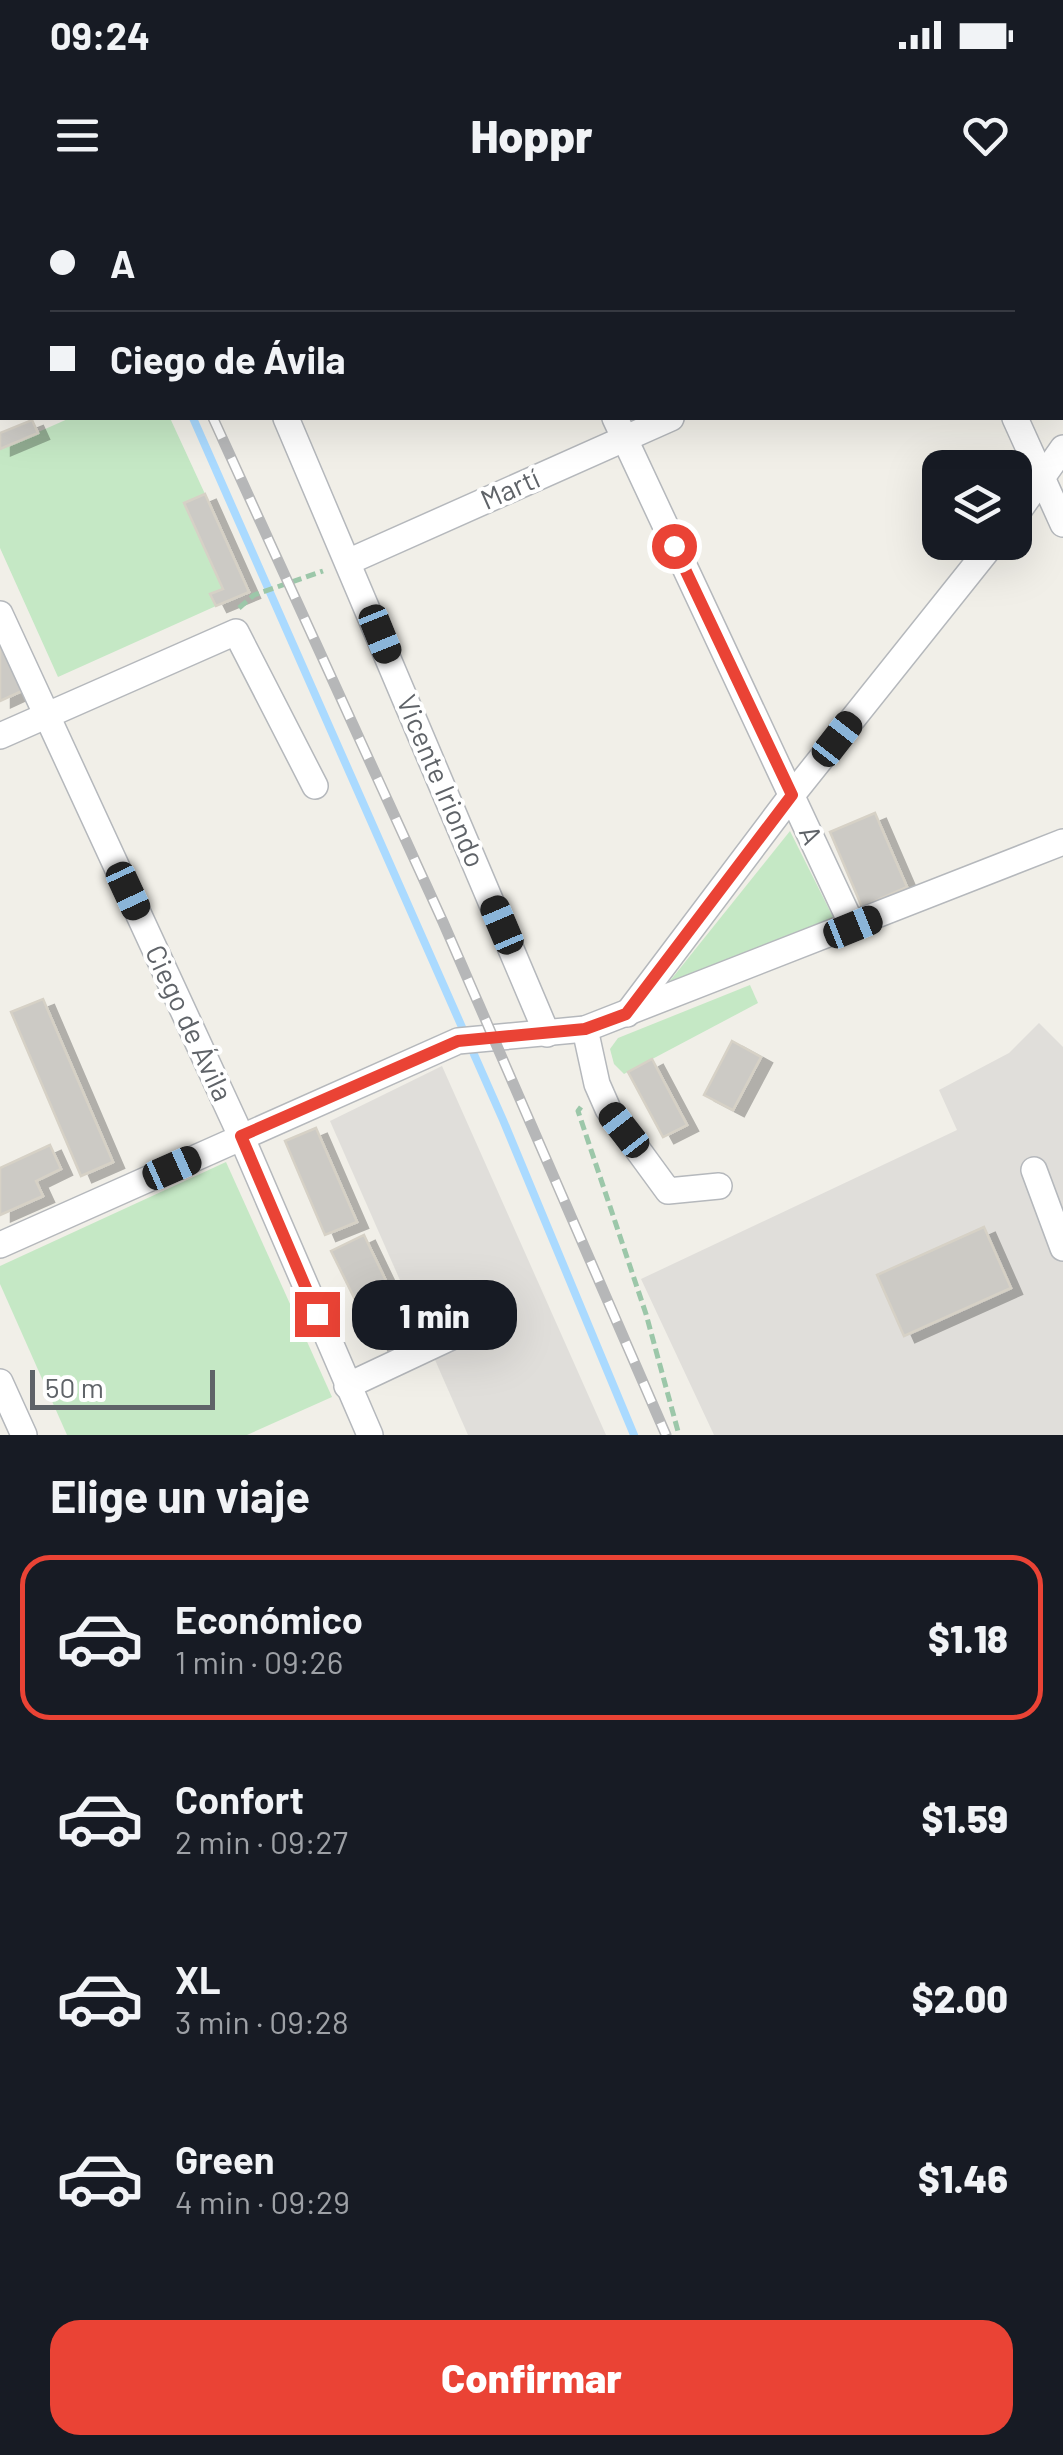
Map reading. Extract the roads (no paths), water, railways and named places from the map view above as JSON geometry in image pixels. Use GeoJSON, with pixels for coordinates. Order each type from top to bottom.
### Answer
{"type":"FeatureCollection","features":[{"type":"Feature","properties":{"kind":"street","name":"Vicente Iriondo"},"geometry":{"type":"LineString","coordinates":[[287,420],[350,561],[547,1034]]}},
{"type":"Feature","properties":{"kind":"street","name":"Martí"},"geometry":{"type":"LineString","coordinates":[[350,561],[619,428],[661,420]]}},
{"type":"Feature","properties":{"kind":"street"},"geometry":{"type":"LineString","coordinates":[[1015,420],[1063,524]]}},
{"type":"Feature","properties":{"kind":"street","name":"A"},"geometry":{"type":"LineString","coordinates":[[619,428],[853,927]]}},
{"type":"Feature","properties":{"kind":"street"},"geometry":{"type":"LineString","coordinates":[[1032,495],[1063,448]]}},
{"type":"Feature","properties":{"kind":"street"},"geometry":{"type":"LineString","coordinates":[[626,1014],[792,795],[980,560]]}},
{"type":"Feature","properties":{"kind":"street","name":"Ciego de Ávila"},"geometry":{"type":"LineString","coordinates":[[0,614],[241,1136],[370,1435]]}},
{"type":"Feature","properties":{"kind":"street"},"geometry":{"type":"LineString","coordinates":[[0,736],[236,632],[315,786]]}},
{"type":"Feature","properties":{"kind":"street"},"geometry":{"type":"LineString","coordinates":[[0,1245],[467,1040],[585,1029],[1063,842]]}},
{"type":"Feature","properties":{"kind":"street"},"geometry":{"type":"LineString","coordinates":[[585,1029],[597,1084],[608,1109],[668,1191],[719,1186]]}},
{"type":"Feature","properties":{"kind":"street"},"geometry":{"type":"LineString","coordinates":[[1034,1170],[1063,1248]]}},
{"type":"Feature","properties":{"kind":"street"},"geometry":{"type":"LineString","coordinates":[[348,1386],[464,1332]]}},
{"type":"Feature","properties":{"kind":"street"},"geometry":{"type":"LineString","coordinates":[[0,1382],[24,1435]]}},
{"type":"Feature","properties":{"kind":"waterway"},"geometry":{"type":"LineString","coordinates":[[194,420],[503,1120],[634,1435]]}},
{"type":"Feature","properties":{"kind":"railway"},"geometry":{"type":"LineString","coordinates":[[214,420],[443,922],[666,1435]]}}]}
